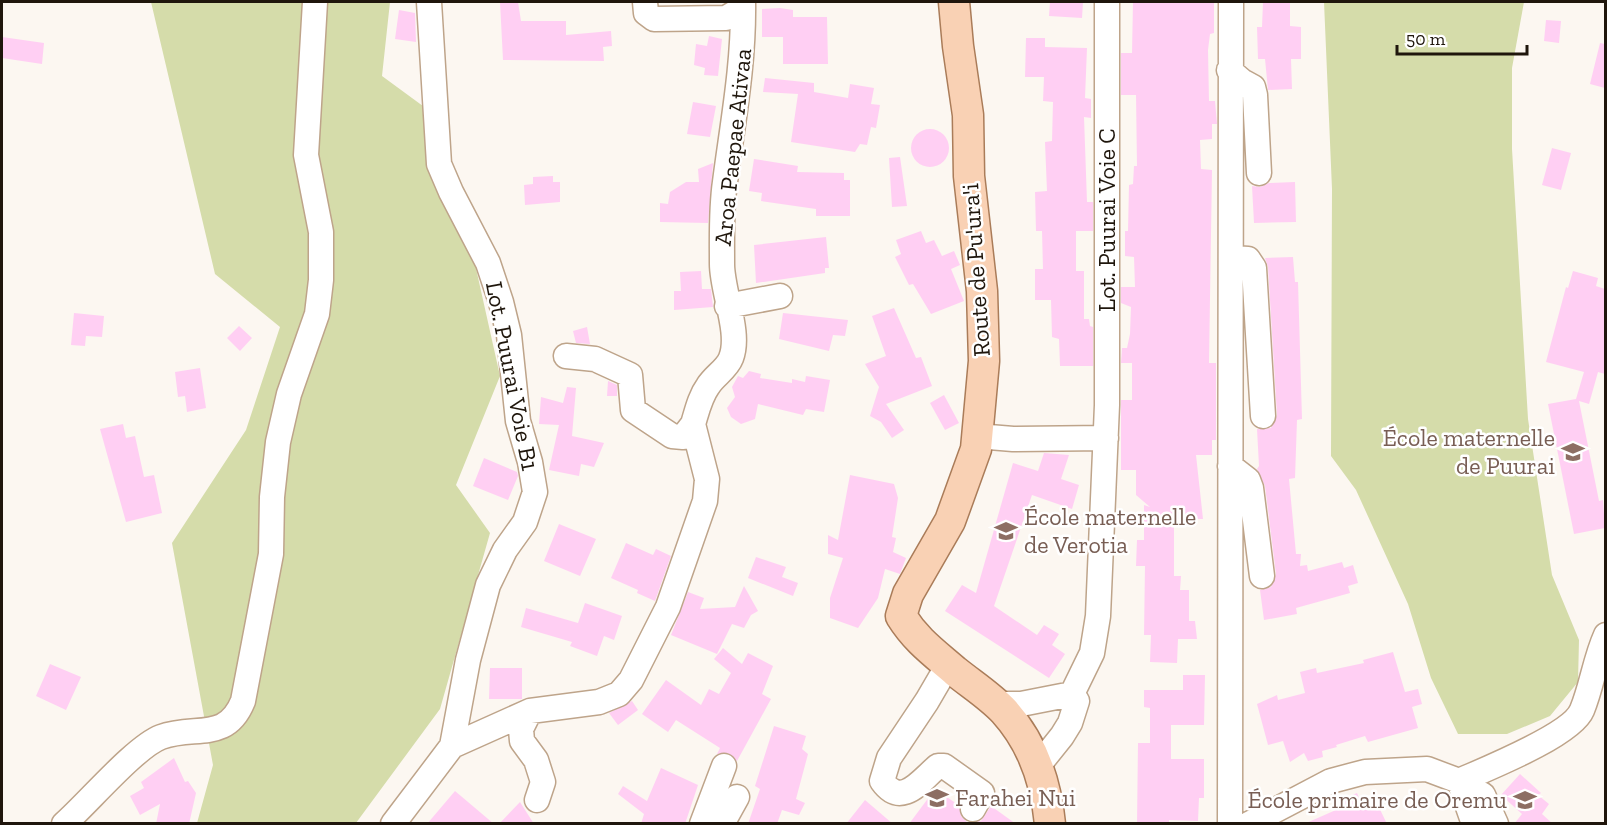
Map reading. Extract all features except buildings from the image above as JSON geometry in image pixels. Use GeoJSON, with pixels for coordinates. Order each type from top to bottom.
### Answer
{"type":"FeatureCollection","features":[{"type":"Feature","properties":{"kind":"main road","name":"Route de Pu'ura'i"},"geometry":{"type":"LineString","coordinates":[[954,2],[968,115],[969,176],[982,291],[984,361],[976,449],[950,521],[908,594],[901,616],[914,637],[1004,711],[1029,747],[1038,766],[1046,789],[1050,824]]}},
{"type":"Feature","properties":{"kind":"street"},"geometry":{"type":"LineString","coordinates":[[64,824],[143,748],[159,737],[214,730],[227,725],[238,714],[243,701],[271,554],[272,497],[278,442],[289,394],[317,314],[321,280],[321,232],[306,155],[315,2]]}},
{"type":"Feature","properties":{"kind":"street","name":"Lot. Puurai Voie B1"},"geometry":{"type":"LineString","coordinates":[[393,824],[452,746],[468,660],[488,585],[504,550],[525,522],[535,492],[530,462],[518,421],[509,335],[501,302],[488,263],[439,164],[429,2]]}},
{"type":"Feature","properties":{"kind":"street"},"geometry":{"type":"LineString","coordinates":[[645,2],[646,13],[654,19],[726,18],[743,4]]}},
{"type":"Feature","properties":{"kind":"street","name":"Lot. Puurai Voie C"},"geometry":{"type":"LineString","coordinates":[[1038,766],[1070,723],[1077,701],[1072,694],[1095,641],[1107,438],[1107,2]]}},
{"type":"Feature","properties":{"kind":"street"},"geometry":{"type":"LineString","coordinates":[[1230,824],[1231,2]]}},
{"type":"Feature","properties":{"kind":"street","name":"Aroa Paepae Ativaa"},"geometry":{"type":"LineString","coordinates":[[693,424],[708,386],[731,358],[734,332],[723,290],[723,210],[742,67],[743,4]]}},
{"type":"Feature","properties":{"kind":"street"},"geometry":{"type":"LineString","coordinates":[[1230,69],[1242,81],[1253,87],[1256,94],[1259,173]]}},
{"type":"Feature","properties":{"kind":"street"},"geometry":{"type":"LineString","coordinates":[[1232,258],[1248,259],[1254,268],[1263,416]]}},
{"type":"Feature","properties":{"kind":"street"},"geometry":{"type":"LineString","coordinates":[[728,306],[780,296]]}},
{"type":"Feature","properties":{"kind":"street"},"geometry":{"type":"LineString","coordinates":[[566,356],[595,359],[630,375],[633,410],[672,436],[683,437],[693,424]]}},
{"type":"Feature","properties":{"kind":"street","name":"Lot. Puurai Voie B1"},"geometry":{"type":"LineString","coordinates":[[452,746],[530,711],[599,702],[619,694],[631,680],[668,607],[705,501],[707,479],[693,424]]}},
{"type":"Feature","properties":{"kind":"street"},"geometry":{"type":"LineString","coordinates":[[977,436],[1013,439],[1107,438]]}},
{"type":"Feature","properties":{"kind":"street"},"geometry":{"type":"LineString","coordinates":[[1230,466],[1248,480],[1251,488],[1262,576]]}},
{"type":"Feature","properties":{"kind":"street"},"geometry":{"type":"LineString","coordinates":[[1460,781],[1527,750],[1571,724],[1581,713],[1605,635]]}},
{"type":"Feature","properties":{"kind":"street"},"geometry":{"type":"LineString","coordinates":[[948,665],[889,758],[882,781],[886,787],[896,792],[913,790],[938,766],[944,766],[982,794],[972,809]]}},
{"type":"Feature","properties":{"kind":"street"},"geometry":{"type":"LineString","coordinates":[[996,704],[1021,704],[1072,694]]}},
{"type":"Feature","properties":{"kind":"street"},"geometry":{"type":"LineString","coordinates":[[530,711],[521,729],[522,741],[536,760],[543,782],[537,800]]}},
{"type":"Feature","properties":{"kind":"street"},"geometry":{"type":"LineString","coordinates":[[702,824],[724,766]]}},
{"type":"Feature","properties":{"kind":"street"},"geometry":{"type":"LineString","coordinates":[[1249,824],[1331,781],[1365,772],[1427,769],[1444,773],[1483,795],[1496,824]]}},
{"type":"Feature","properties":{"kind":"street"},"geometry":{"type":"LineString","coordinates":[[1460,781],[1474,824]]}},
{"type":"Feature","properties":{"kind":"street"},"geometry":{"type":"LineString","coordinates":[[722,824],[737,797]]}},
{"type":"Feature","properties":{"kind":"green space"},"geometry":{"type":"Polygon","coordinates":[[[151,2],[390,2],[382,76],[427,109],[430,174],[473,255],[500,376],[456,485],[490,533],[440,709],[356,823],[197,823],[213,765],[172,543],[246,430],[280,327],[215,274],[151,2]]]}},
{"type":"Feature","properties":{"kind":"green space"},"geometry":{"type":"Polygon","coordinates":[[[1324,2],[1524,2],[1512,68],[1512,149],[1528,419],[1552,575],[1579,640],[1578,682],[1550,716],[1507,734],[1458,734],[1431,678],[1408,604],[1356,490],[1331,456],[1332,189],[1324,2]]]}},
{"type":"Feature","properties":{"kind":"place","name":"École maternelle de Puurai"},"geometry":{"type":"Point","coordinates":[1573,452]}},
{"type":"Feature","properties":{"kind":"place","name":"École maternelle de Verotia"},"geometry":{"type":"Point","coordinates":[1006,531]}},
{"type":"Feature","properties":{"kind":"place","name":"Farahei Nui"},"geometry":{"type":"Point","coordinates":[937,798]}},
{"type":"Feature","properties":{"kind":"place","name":"École primaire de Oremu"},"geometry":{"type":"Point","coordinates":[1525,800]}}]}
